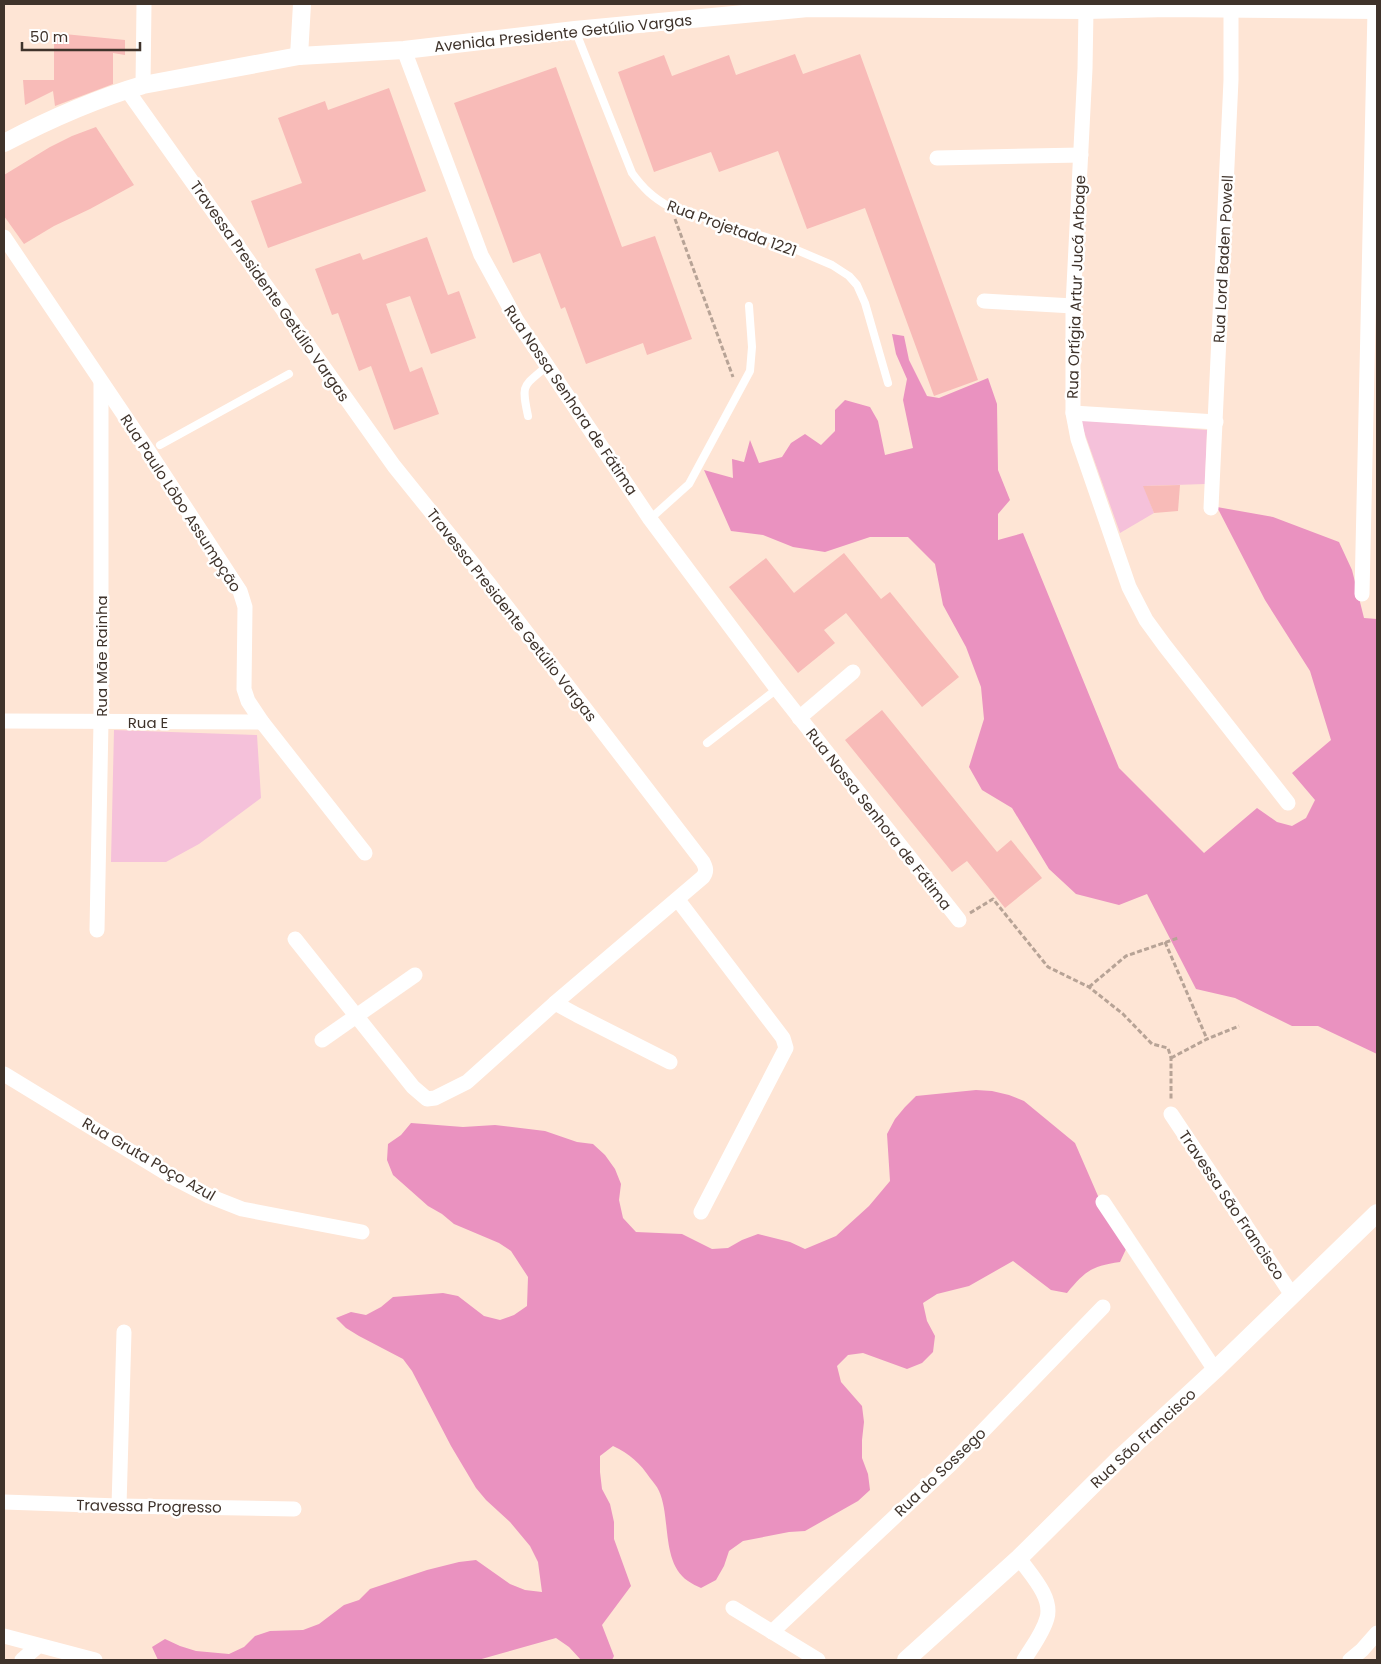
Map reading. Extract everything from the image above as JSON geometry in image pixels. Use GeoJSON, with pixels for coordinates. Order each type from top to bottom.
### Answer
{"type":"FeatureCollection","features":[{"type":"Feature","properties":{"kind":"street"},"geometry":{"type":"LineString","coordinates":[[135,87],[144,4]]}},
{"type":"Feature","properties":{"kind":"street"},"geometry":{"type":"LineString","coordinates":[[299,56],[302,4]]}},
{"type":"Feature","properties":{"kind":"street","name":"Avenida Presidente Getúlio Vargas"},"geometry":{"type":"LineString","coordinates":[[4,143],[41,124],[135,87],[299,56],[404,50],[808,6],[1078,8],[1156,6],[1231,9],[1250,7],[1345,7],[1376,10]]}},
{"type":"Feature","properties":{"kind":"street","name":"Rua Ortígia Artur Jucá Arbage"},"geometry":{"type":"LineString","coordinates":[[1078,8],[1085,69],[1073,306],[1073,413],[1078,439],[1129,587],[1146,620],[1288,803]]}},
{"type":"Feature","properties":{"kind":"street","name":"Rua Lord Baden Powell"},"geometry":{"type":"LineString","coordinates":[[1212,508],[1231,80],[1231,9]]}},
{"type":"Feature","properties":{"kind":"street"},"geometry":{"type":"LineString","coordinates":[[1362,594],[1376,10]]}},
{"type":"Feature","properties":{"kind":"street","name":"Rua Nossa Senhora de Fátima"},"geometry":{"type":"LineString","coordinates":[[404,50],[481,255],[517,321],[650,519],[799,718],[959,920]]}},
{"type":"Feature","properties":{"kind":"street","name":"Travessa Presidente Getúlio Vargas"},"geometry":{"type":"LineString","coordinates":[[135,87],[394,466],[490,585],[706,867],[706,873],[703,877],[678,900],[555,1003],[467,1082],[435,1098],[427,1099],[413,1087],[358,1016]]}},
{"type":"Feature","properties":{"kind":"street"},"geometry":{"type":"LineString","coordinates":[[937,158],[1081,155]]}},
{"type":"Feature","properties":{"kind":"street","name":"Rua Paulo Lôbo Assumpção"},"geometry":{"type":"LineString","coordinates":[[4,237],[102,383],[155,449],[240,591],[245,607],[244,689],[248,701],[262,722],[365,853]]}},
{"type":"Feature","properties":{"kind":"street"},"geometry":{"type":"LineString","coordinates":[[984,301],[1073,306]]}},
{"type":"Feature","properties":{"kind":"street","name":"Rua Mãe Rainha"},"geometry":{"type":"LineString","coordinates":[[97,930],[101,722],[102,383]]}},
{"type":"Feature","properties":{"kind":"street"},"geometry":{"type":"LineString","coordinates":[[1073,413],[1216,422]]}},
{"type":"Feature","properties":{"kind":"street","name":"Rua Nossa Senhora de Fátima"},"geometry":{"type":"LineString","coordinates":[[799,718],[854,672]]}},
{"type":"Feature","properties":{"kind":"street","name":"Rua E"},"geometry":{"type":"LineString","coordinates":[[4,721],[262,722]]}},
{"type":"Feature","properties":{"kind":"street"},"geometry":{"type":"LineString","coordinates":[[678,900],[783,1038],[786,1048],[701,1212]]}},
{"type":"Feature","properties":{"kind":"street"},"geometry":{"type":"LineString","coordinates":[[295,940],[358,1016]]}},
{"type":"Feature","properties":{"kind":"street"},"geometry":{"type":"LineString","coordinates":[[322,1040],[415,975]]}},
{"type":"Feature","properties":{"kind":"street"},"geometry":{"type":"LineString","coordinates":[[555,1003],[576,1016],[670,1062]]}},
{"type":"Feature","properties":{"kind":"street","name":"Rua Gruta Poço Azul"},"geometry":{"type":"LineString","coordinates":[[4,1074],[176,1179],[209,1196],[242,1209],[362,1232]]}},
{"type":"Feature","properties":{"kind":"street","name":"Travessa São Francisco"},"geometry":{"type":"LineString","coordinates":[[1171,1114],[1292,1295]]}},
{"type":"Feature","properties":{"kind":"street"},"geometry":{"type":"LineString","coordinates":[[1103,1202],[1215,1370]]}},
{"type":"Feature","properties":{"kind":"street","name":"Rua São Francisco"},"geometry":{"type":"LineString","coordinates":[[906,1660],[1019,1558],[1122,1456],[1215,1370],[1377,1213]]}},
{"type":"Feature","properties":{"kind":"street","name":"Rua do Sossego"},"geometry":{"type":"LineString","coordinates":[[772,1632],[951,1464],[1103,1307]]}},
{"type":"Feature","properties":{"kind":"street"},"geometry":{"type":"LineString","coordinates":[[119,1506],[124,1332]]}},
{"type":"Feature","properties":{"kind":"street","name":"Travessa Progresso"},"geometry":{"type":"LineString","coordinates":[[4,1502],[294,1509]]}},
{"type":"Feature","properties":{"kind":"street"},"geometry":{"type":"LineString","coordinates":[[1019,1558],[1041,1590],[1046,1600],[1048,1612],[1047,1620],[1024,1660]]}},
{"type":"Feature","properties":{"kind":"street"},"geometry":{"type":"LineString","coordinates":[[733,1608],[818,1660]]}},
{"type":"Feature","properties":{"kind":"street"},"geometry":{"type":"LineString","coordinates":[[1350,1660],[1377,1633]]}},
{"type":"Feature","properties":{"kind":"street"},"geometry":{"type":"LineString","coordinates":[[4,1636],[76,1658],[95,1660]]}},
{"type":"Feature","properties":{"kind":"street"},"geometry":{"type":"LineString","coordinates":[[22,1660],[38,1646]]}},
{"type":"Feature","properties":{"kind":"lane","name":"Rua Projetada 1221"},"geometry":{"type":"LineString","coordinates":[[575,30],[632,173],[644,189],[656,200],[670,207],[766,237],[832,265],[849,276],[865,303],[888,383]]}},
{"type":"Feature","properties":{"kind":"lane"},"geometry":{"type":"LineString","coordinates":[[650,519],[689,484],[750,371],[752,346],[749,306]]}},
{"type":"Feature","properties":{"kind":"lane"},"geometry":{"type":"LineString","coordinates":[[528,416],[523,394],[524,388],[529,381],[547,366]]}},
{"type":"Feature","properties":{"kind":"lane"},"geometry":{"type":"LineString","coordinates":[[155,449],[289,374]]}},
{"type":"Feature","properties":{"kind":"lane"},"geometry":{"type":"LineString","coordinates":[[707,744],[777,689]]}},
{"type":"Feature","properties":{"kind":"path"},"geometry":{"type":"LineString","coordinates":[[670,207],[727,363],[740,392]]}},
{"type":"Feature","properties":{"kind":"path"},"geometry":{"type":"LineString","coordinates":[[959,920],[993,899],[1048,967],[1089,987],[1123,1014],[1152,1044],[1168,1048],[1171,1058],[1171,1114]]}},
{"type":"Feature","properties":{"kind":"path"},"geometry":{"type":"LineString","coordinates":[[1089,987],[1126,956],[1178,938]]}},
{"type":"Feature","properties":{"kind":"path"},"geometry":{"type":"LineString","coordinates":[[1165,942],[1207,1039]]}},
{"type":"Feature","properties":{"kind":"path"},"geometry":{"type":"LineString","coordinates":[[1171,1058],[1207,1039],[1239,1026]]}},
{"type":"Feature","properties":{"kind":"shaded area"},"geometry":{"type":"Polygon","coordinates":[[[892,334],[904,336],[909,360],[927,396],[939,398],[988,378],[997,404],[998,470],[1010,500],[998,514],[998,540],[1023,533],[1119,768],[1204,853],[1257,808],[1277,822],[1292,826],[1306,818],[1315,800],[1292,773],[1331,740],[1310,671],[1265,600],[1217,507],[1273,517],[1339,542],[1352,570],[1364,618],[1377,619],[1377,1054],[1318,1026],[1292,1026],[1235,998],[1196,989],[1147,894],[1119,905],[1076,894],[1049,869],[1012,808],[982,790],[969,767],[984,719],[981,687],[966,647],[943,605],[935,564],[908,537],[870,537],[825,552],[793,547],[763,535],[731,531],[704,470],[733,478],[732,459],[744,462],[750,440],[759,463],[782,457],[791,443],[805,434],[821,445],[835,431],[835,410],[845,400],[870,407],[878,421],[885,455],[913,448],[903,400],[907,379],[896,354],[892,334]]]}},
{"type":"Feature","properties":{"kind":"shaded area"},"geometry":{"type":"Polygon","coordinates":[[[1080,420],[1207,430],[1205,484],[1144,486],[1154,513],[1120,533],[1080,420]]]}},
{"type":"Feature","properties":{"kind":"shaded area"},"geometry":{"type":"Polygon","coordinates":[[[114,730],[257,735],[261,798],[199,844],[166,862],[111,862],[114,730]]]}},
{"type":"Feature","properties":{"kind":"shaded area"},"geometry":{"type":"Polygon","coordinates":[[[976,1090],[992,1091],[1024,1101],[1075,1143],[1108,1219],[1127,1247],[1120,1262],[1102,1265],[1090,1271],[1079,1279],[1067,1293],[1051,1290],[1013,1261],[969,1286],[937,1294],[923,1303],[927,1321],[935,1336],[933,1352],[922,1363],[907,1369],[863,1353],[848,1355],[837,1366],[841,1382],[862,1406],[864,1422],[862,1458],[868,1474],[870,1490],[858,1501],[805,1531],[789,1532],[743,1541],[729,1551],[724,1566],[716,1580],[701,1588],[688,1581],[679,1573],[674,1563],[670,1551],[663,1502],[657,1487],[634,1459],[613,1446],[600,1456],[602,1489],[610,1504],[614,1522],[614,1539],[631,1586],[602,1625],[614,1656],[612,1660],[581,1660],[569,1647],[556,1638],[478,1660],[158,1660],[152,1647],[165,1639],[196,1651],[229,1654],[244,1647],[255,1636],[270,1631],[303,1630],[319,1624],[344,1605],[359,1600],[370,1589],[427,1570],[459,1562],[476,1560],[510,1584],[525,1590],[542,1592],[538,1562],[530,1546],[510,1522],[476,1488],[451,1446],[412,1371],[403,1359],[359,1336],[346,1328],[336,1318],[351,1312],[366,1315],[381,1307],[393,1297],[443,1293],[458,1296],[484,1316],[500,1320],[514,1315],[527,1306],[528,1277],[511,1251],[499,1243],[454,1224],[428,1206],[393,1175],[387,1160],[388,1144],[401,1135],[411,1123],[463,1127],[495,1125],[545,1131],[577,1142],[593,1144],[605,1155],[615,1169],[621,1184],[619,1200],[623,1218],[636,1232],[682,1234],[712,1249],[728,1248],[758,1234],[790,1242],[805,1249],[836,1236],[869,1206],[890,1181],[887,1134],[895,1119],[916,1096],[976,1090]]]}},
{"type":"Feature","properties":{"kind":"building"},"geometry":{"type":"Polygon","coordinates":[[[54,33],[125,40],[125,55],[113,53],[113,84],[55,106],[53,91],[25,105],[23,80],[54,80],[54,33]]]}},
{"type":"Feature","properties":{"kind":"building"},"geometry":{"type":"Polygon","coordinates":[[[795,54],[803,74],[860,54],[978,380],[934,396],[865,208],[807,229],[778,151],[719,172],[711,152],[654,172],[618,72],[664,55],[672,76],[729,55],[736,75],[795,54]]]}},
{"type":"Feature","properties":{"kind":"building"},"geometry":{"type":"Polygon","coordinates":[[[556,67],[622,247],[655,236],[692,339],[647,355],[643,343],[586,364],[565,307],[561,309],[540,253],[513,263],[454,103],[556,67]]]}},
{"type":"Feature","properties":{"kind":"building"},"geometry":{"type":"Polygon","coordinates":[[[389,88],[426,191],[268,248],[251,201],[302,183],[278,118],[325,101],[328,110],[389,88]]]}},
{"type":"Feature","properties":{"kind":"building"},"geometry":{"type":"Polygon","coordinates":[[[96,127],[134,185],[54,226],[24,244],[4,216],[4,175],[50,147],[96,127]]]}},
{"type":"Feature","properties":{"kind":"building"},"geometry":{"type":"Polygon","coordinates":[[[427,237],[448,295],[459,291],[476,338],[431,354],[410,296],[386,304],[410,372],[422,367],[439,414],[394,430],[371,366],[359,371],[338,313],[332,315],[315,269],[360,253],[363,260],[427,237]]]}},
{"type":"Feature","properties":{"kind":"building"},"geometry":{"type":"Polygon","coordinates":[[[1180,485],[1178,511],[1154,513],[1143,486],[1180,485]]]}},
{"type":"Feature","properties":{"kind":"building"},"geometry":{"type":"Polygon","coordinates":[[[844,553],[881,599],[890,592],[959,677],[922,707],[846,613],[824,630],[835,643],[798,673],[729,587],[766,558],[794,593],[844,553]]]}},
{"type":"Feature","properties":{"kind":"building"},"geometry":{"type":"Polygon","coordinates":[[[882,710],[997,852],[1011,840],[1042,878],[1005,908],[967,861],[952,872],[845,740],[882,710]]]}}]}
